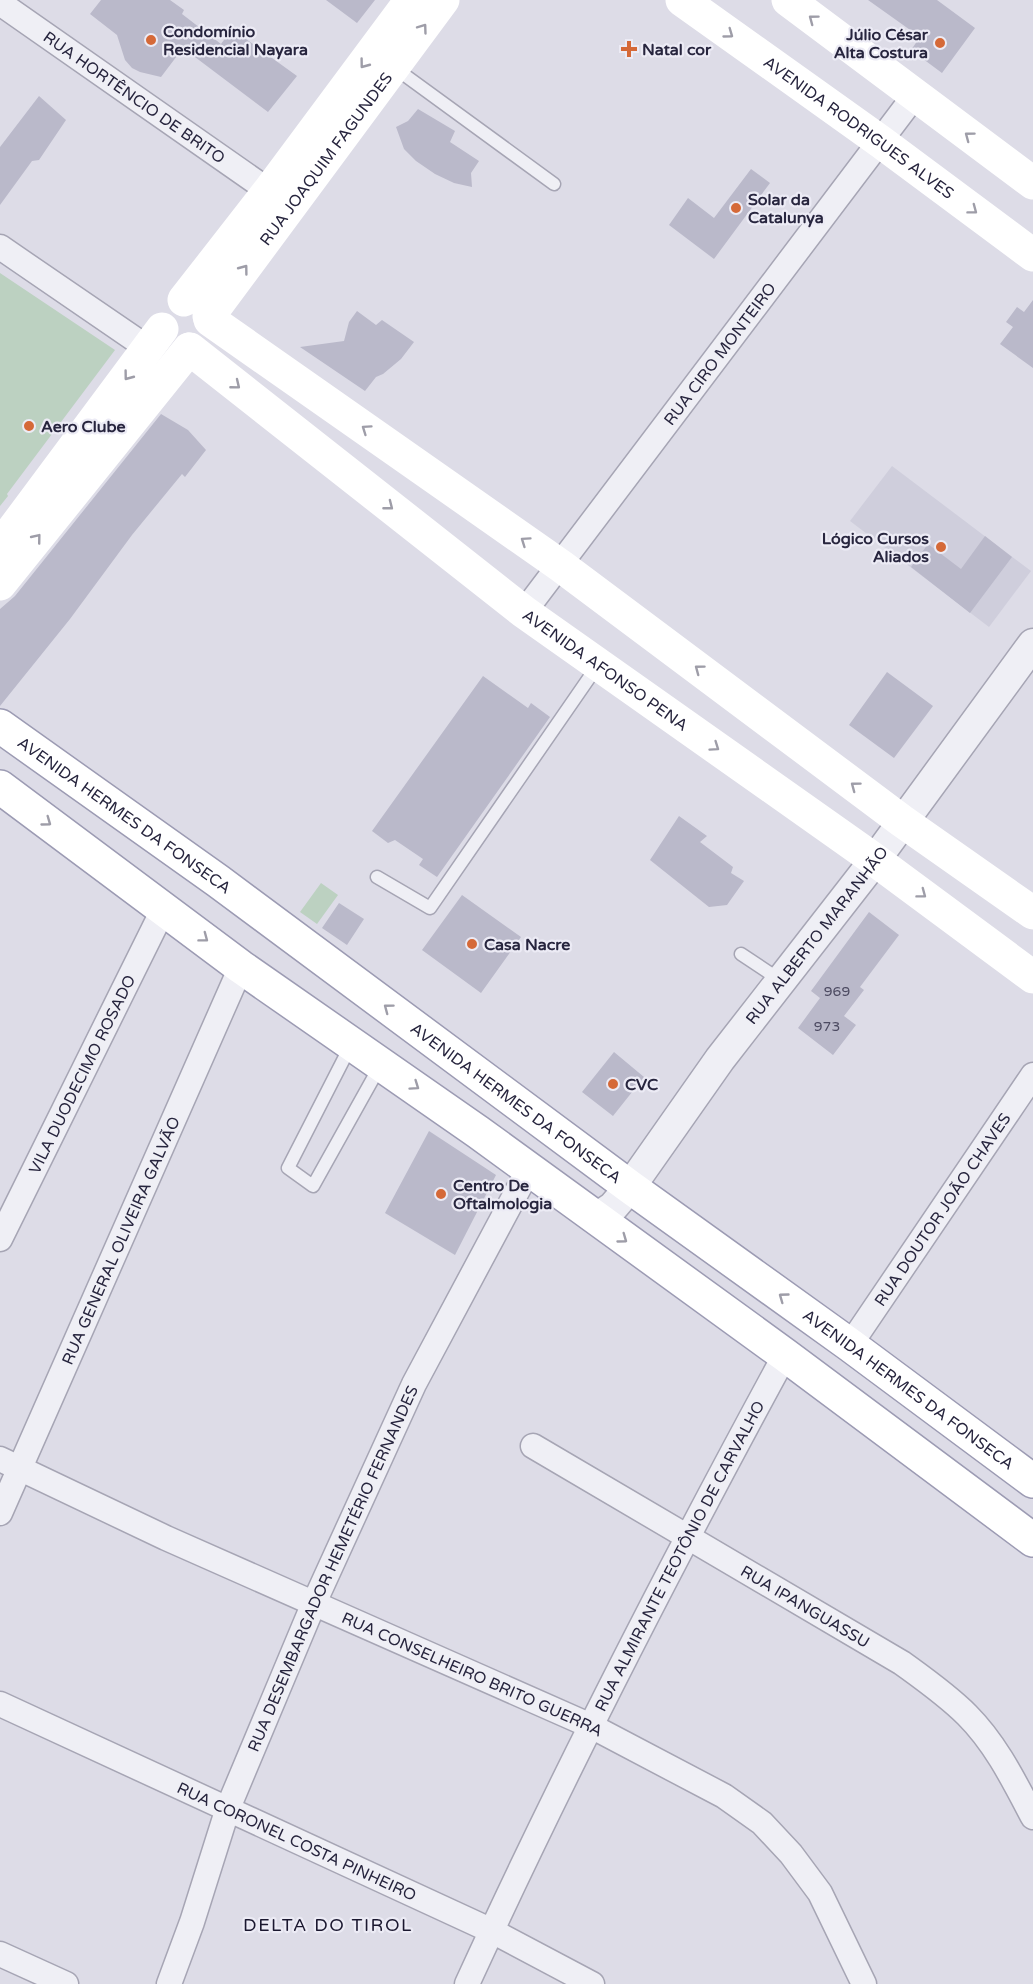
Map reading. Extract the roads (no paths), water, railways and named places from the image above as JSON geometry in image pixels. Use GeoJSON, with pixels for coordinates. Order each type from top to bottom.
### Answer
{"type":"FeatureCollection","features":[{"type":"Feature","properties":{"kind":"main road","name":"RUA JOAQUIM FAGUNDES"},"geometry":{"type":"LineString","coordinates":[[201,312],[269,191],[411,0]]}},
{"type":"Feature","properties":{"kind":"main road","name":"RUA JOAQUIM FAGUNDES"},"geometry":{"type":"LineString","coordinates":[[201,312],[394,68],[443,0]]}},
{"type":"Feature","properties":{"kind":"main road","name":"AVENIDA RODRIGUES ALVES"},"geometry":{"type":"LineString","coordinates":[[682,0],[881,142],[1033,255]]}},
{"type":"Feature","properties":{"kind":"main road"},"geometry":{"type":"LineString","coordinates":[[788,0],[1033,183]]}},
{"type":"Feature","properties":{"kind":"main road"},"geometry":{"type":"LineString","coordinates":[[0,546],[155,339],[165,313],[176,302],[201,312],[561,566],[902,821],[1033,913]]}},
{"type":"Feature","properties":{"kind":"main road"},"geometry":{"type":"LineString","coordinates":[[0,584],[189,349],[204,342],[211,326],[201,312]]}},
{"type":"Feature","properties":{"kind":"main road"},"geometry":{"type":"LineString","coordinates":[[155,339],[189,349]]}},
{"type":"Feature","properties":{"kind":"main road","name":"AVENIDA AFONSO PENA"},"geometry":{"type":"LineString","coordinates":[[189,349],[525,612],[875,860],[1033,976]]}},
{"type":"Feature","properties":{"kind":"main road","name":"AVENIDA HERMES DA FONSECA"},"geometry":{"type":"LineString","coordinates":[[0,726],[218,881],[1033,1480]]}},
{"type":"Feature","properties":{"kind":"main road"},"geometry":{"type":"LineString","coordinates":[[0,787],[242,967],[530,1169],[1033,1540]]}},
{"type":"Feature","properties":{"kind":"street","name":"RUA HORTÊNCIO DE BRITO"},"geometry":{"type":"LineString","coordinates":[[0,3],[269,191]]}},
{"type":"Feature","properties":{"kind":"street","name":"RUA CIRO MONTEIRO"},"geometry":{"type":"LineString","coordinates":[[525,612],[915,96]]}},
{"type":"Feature","properties":{"kind":"street"},"geometry":{"type":"LineString","coordinates":[[0,247],[155,339]]}},
{"type":"Feature","properties":{"kind":"street","name":"RUA ALBERTO MARANHÃO"},"geometry":{"type":"LineString","coordinates":[[592,1216],[604,1213],[613,1207],[630,1186],[720,1059],[875,860],[1033,644]]}},
{"type":"Feature","properties":{"kind":"street","name":"VILA DUODECIMO ROSADO"},"geometry":{"type":"LineString","coordinates":[[0,1239],[165,908]]}},
{"type":"Feature","properties":{"kind":"street","name":"RUA GENERAL OLIVEIRA GALVÃO"},"geometry":{"type":"LineString","coordinates":[[0,1513],[9,1463],[242,967]]}},
{"type":"Feature","properties":{"kind":"street","name":"RUA DOUTOR JOÃO CHAVES"},"geometry":{"type":"LineString","coordinates":[[850,1345],[1033,1075]]}},
{"type":"Feature","properties":{"kind":"street","name":"RUA DESEMBARGADOR HEMETÉRIO FERNANDES"},"geometry":{"type":"LineString","coordinates":[[169,1984],[192,1922],[228,1808],[314,1603],[414,1384],[530,1169]]}},
{"type":"Feature","properties":{"kind":"street","name":"RUA ALMIRANTE TEOTÔNIO DE CARVALHO"},"geometry":{"type":"LineString","coordinates":[[467,1984],[591,1726],[686,1536],[785,1355]]}},
{"type":"Feature","properties":{"kind":"street","name":"RUA IPANGUASSU"},"geometry":{"type":"LineString","coordinates":[[533,1446],[902,1663],[946,1696],[969,1717],[1010,1772],[1033,1817]]}},
{"type":"Feature","properties":{"kind":"street","name":"RUA CONSELHEIRO BRITO GUERRA"},"geometry":{"type":"LineString","coordinates":[[9,1463],[166,1538],[591,1726],[724,1797],[762,1823],[792,1854],[820,1893],[864,1984]]}},
{"type":"Feature","properties":{"kind":"street","name":"RUA CORONEL COSTA PINHEIRO"},"geometry":{"type":"LineString","coordinates":[[0,1704],[492,1931],[592,1984]]}},
{"type":"Feature","properties":{"kind":"street"},"geometry":{"type":"LineString","coordinates":[[0,1954],[66,1984]]}},
{"type":"Feature","properties":{"kind":"lane"},"geometry":{"type":"LineString","coordinates":[[394,68],[554,184]]}},
{"type":"Feature","properties":{"kind":"lane"},"geometry":{"type":"LineString","coordinates":[[376,877],[429,908],[598,664]]}},
{"type":"Feature","properties":{"kind":"lane"},"geometry":{"type":"LineString","coordinates":[[741,954],[781,981]]}},
{"type":"Feature","properties":{"kind":"lane"},"geometry":{"type":"LineString","coordinates":[[352,1042],[288,1168],[313,1186],[382,1063]]}},
{"type":"Feature","properties":{"kind":"place","name":"Condomínio Residencial Nayara"},"geometry":{"type":"Point","coordinates":[151,40]}},
{"type":"Feature","properties":{"kind":"place","name":"Júlio César Alta Costura"},"geometry":{"type":"Point","coordinates":[940,43]}},
{"type":"Feature","properties":{"kind":"place","name":"Natal cor"},"geometry":{"type":"Point","coordinates":[629,49]}},
{"type":"Feature","properties":{"kind":"place","name":"Solar da Catalunya"},"geometry":{"type":"Point","coordinates":[736,208]}},
{"type":"Feature","properties":{"kind":"place","name":"Aero Clube"},"geometry":{"type":"Point","coordinates":[29,426]}},
{"type":"Feature","properties":{"kind":"place","name":"Lógico Cursos Aliados"},"geometry":{"type":"Point","coordinates":[941,547]}},
{"type":"Feature","properties":{"kind":"place","name":"Casa Nacre"},"geometry":{"type":"Point","coordinates":[472,944]}},
{"type":"Feature","properties":{"kind":"place","name":"CVC"},"geometry":{"type":"Point","coordinates":[613,1084]}},
{"type":"Feature","properties":{"kind":"place","name":"Centro De Oftalmologia"},"geometry":{"type":"Point","coordinates":[441,1194]}},
{"type":"Feature","properties":{"kind":"district","name":"DELTA DO TIROL"},"geometry":{"type":"Point","coordinates":[328,1925]}}]}
